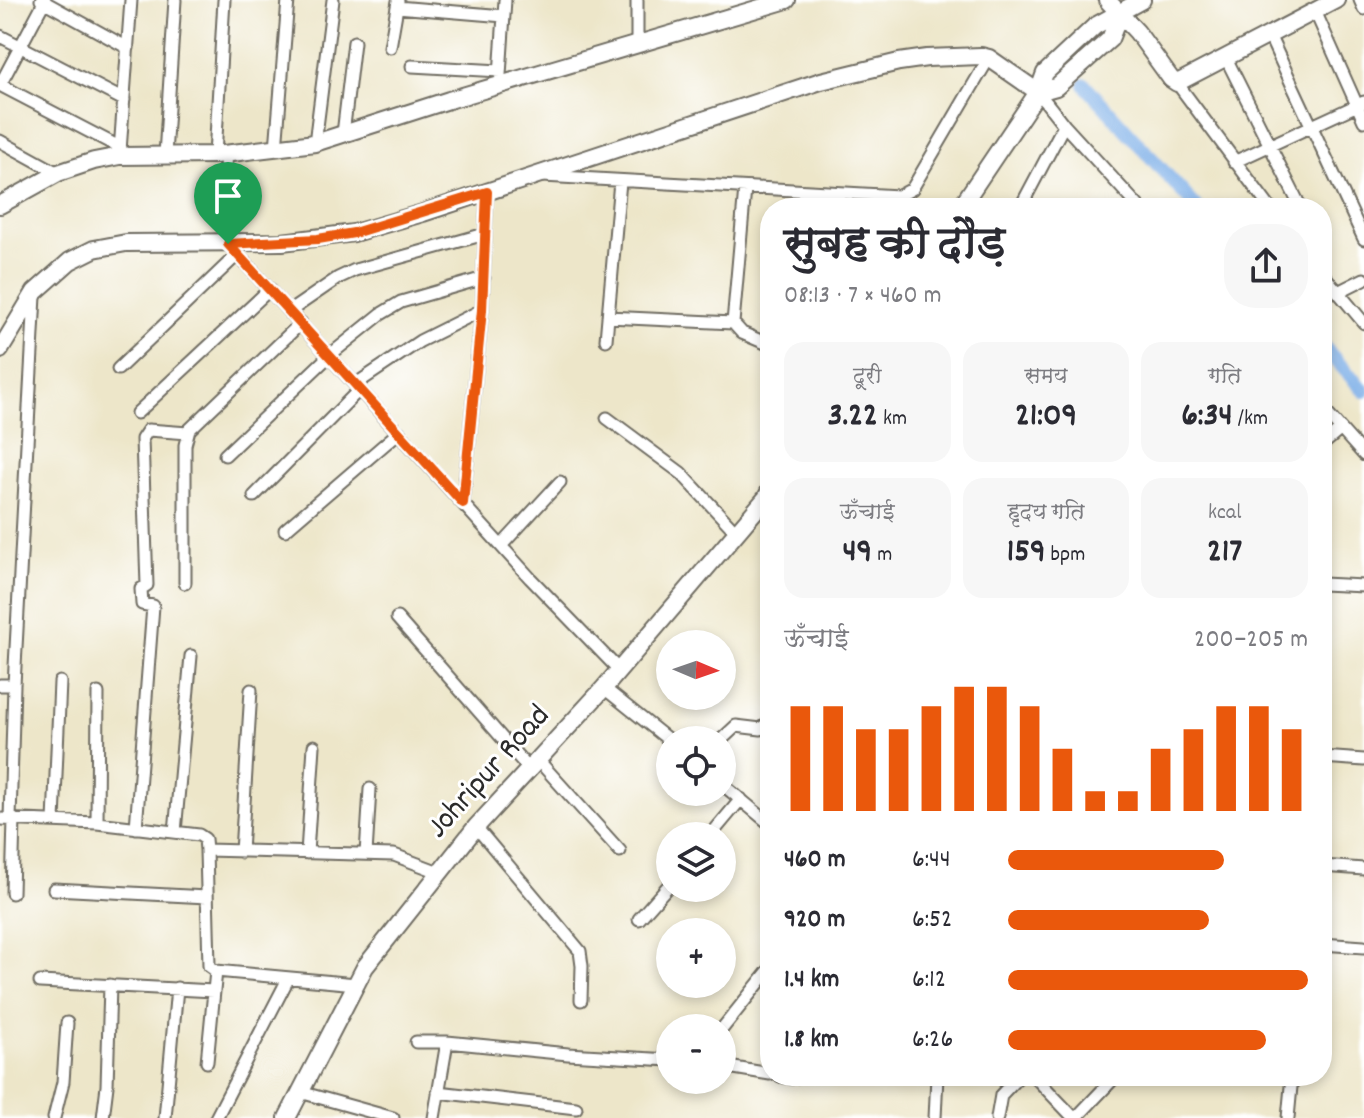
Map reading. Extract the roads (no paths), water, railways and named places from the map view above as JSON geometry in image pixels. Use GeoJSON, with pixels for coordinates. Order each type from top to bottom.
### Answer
{"type":"FeatureCollection","features":[{"type":"Feature","properties":{"kind":"street"},"geometry":{"type":"LineString","coordinates":[[120,152],[131,0]]}},
{"type":"Feature","properties":{"kind":"street"},"geometry":{"type":"LineString","coordinates":[[165,155],[175,0]]}},
{"type":"Feature","properties":{"kind":"street"},"geometry":{"type":"LineString","coordinates":[[224,0],[220,154],[233,249],[501,546],[619,670]]}},
{"type":"Feature","properties":{"kind":"street"},"geometry":{"type":"LineString","coordinates":[[276,149],[288,0]]}},
{"type":"Feature","properties":{"kind":"street"},"geometry":{"type":"LineString","coordinates":[[315,143],[333,0]]}},
{"type":"Feature","properties":{"kind":"street"},"geometry":{"type":"LineString","coordinates":[[500,78],[505,0]]}},
{"type":"Feature","properties":{"kind":"street"},"geometry":{"type":"LineString","coordinates":[[637,0],[637,45]]}},
{"type":"Feature","properties":{"kind":"street"},"geometry":{"type":"LineString","coordinates":[[0,205],[58,173],[120,152],[220,154],[315,143],[500,78],[637,45],[787,0]]}},
{"type":"Feature","properties":{"kind":"street"},"geometry":{"type":"LineString","coordinates":[[1107,0],[1177,83],[1262,198]]}},
{"type":"Feature","properties":{"kind":"street"},"geometry":{"type":"LineString","coordinates":[[1051,80],[1095,26],[1142,0]]}},
{"type":"Feature","properties":{"kind":"street"},"geometry":{"type":"LineString","coordinates":[[1177,83],[1269,35],[1312,5],[1336,0]]}},
{"type":"Feature","properties":{"kind":"street"},"geometry":{"type":"LineString","coordinates":[[1360,0],[1364,9]]}},
{"type":"Feature","properties":{"kind":"street"},"geometry":{"type":"LineString","coordinates":[[120,152],[0,85],[43,1],[128,48]]}},
{"type":"Feature","properties":{"kind":"street"},"geometry":{"type":"LineString","coordinates":[[390,47],[398,3],[504,16]]}},
{"type":"Feature","properties":{"kind":"street"},"geometry":{"type":"LineString","coordinates":[[1312,5],[1360,104],[1364,121]]}},
{"type":"Feature","properties":{"kind":"street"},"geometry":{"type":"LineString","coordinates":[[967,198],[1038,92],[1110,39],[1120,14]]}},
{"type":"Feature","properties":{"kind":"street"},"geometry":{"type":"LineString","coordinates":[[1269,35],[1364,239]]}},
{"type":"Feature","properties":{"kind":"street"},"geometry":{"type":"LineString","coordinates":[[0,36],[124,100]]}},
{"type":"Feature","properties":{"kind":"street"},"geometry":{"type":"LineString","coordinates":[[343,134],[354,42]]}},
{"type":"Feature","properties":{"kind":"street"},"geometry":{"type":"LineString","coordinates":[[0,350],[35,292],[70,261],[94,249],[126,243],[233,249],[354,233],[821,81],[927,58],[989,58],[1038,92],[1131,198]]}},
{"type":"Feature","properties":{"kind":"street"},"geometry":{"type":"LineString","coordinates":[[534,176],[892,197],[907,194],[989,58]]}},
{"type":"Feature","properties":{"kind":"street"},"geometry":{"type":"LineString","coordinates":[[1226,58],[1296,198]]}},
{"type":"Feature","properties":{"kind":"street"},"geometry":{"type":"LineString","coordinates":[[412,66],[500,78]]}},
{"type":"Feature","properties":{"kind":"street"},"geometry":{"type":"LineString","coordinates":[[1234,162],[1360,104]]}},
{"type":"Feature","properties":{"kind":"street"},"geometry":{"type":"LineString","coordinates":[[1029,198],[1064,125]]}},
{"type":"Feature","properties":{"kind":"street"},"geometry":{"type":"LineString","coordinates":[[0,141],[58,173]]}},
{"type":"Feature","properties":{"kind":"street"},"geometry":{"type":"LineString","coordinates":[[606,340],[620,181]]}},
{"type":"Feature","properties":{"kind":"street"},"geometry":{"type":"LineString","coordinates":[[733,323],[745,189]]}},
{"type":"Feature","properties":{"kind":"street"},"geometry":{"type":"LineString","coordinates":[[463,503],[482,310],[487,192]]}},
{"type":"Feature","properties":{"kind":"street"},"geometry":{"type":"LineString","coordinates":[[290,311],[355,270],[485,234]]}},
{"type":"Feature","properties":{"kind":"street"},"geometry":{"type":"LineString","coordinates":[[118,369],[233,249]]}},
{"type":"Feature","properties":{"kind":"street"},"geometry":{"type":"LineString","coordinates":[[225,455],[330,355],[381,314],[401,302],[484,278]]}},
{"type":"Feature","properties":{"kind":"street"},"geometry":{"type":"LineString","coordinates":[[1338,292],[1364,279]]}},
{"type":"Feature","properties":{"kind":"street"},"geometry":{"type":"LineString","coordinates":[[1332,285],[1364,323]]}},
{"type":"Feature","properties":{"kind":"street"},"geometry":{"type":"LineString","coordinates":[[137,413],[270,289]]}},
{"type":"Feature","properties":{"kind":"street"},"geometry":{"type":"LineString","coordinates":[[12,893],[8,819],[35,292]]}},
{"type":"Feature","properties":{"kind":"street"},"geometry":{"type":"LineString","coordinates":[[254,496],[358,387],[420,341],[482,310]]}},
{"type":"Feature","properties":{"kind":"street"},"geometry":{"type":"LineString","coordinates":[[608,317],[733,323],[742,333],[760,341]]}},
{"type":"Feature","properties":{"kind":"street"},"geometry":{"type":"LineString","coordinates":[[185,583],[185,445],[188,433],[194,422],[301,323]]}},
{"type":"Feature","properties":{"kind":"street"},"geometry":{"type":"LineString","coordinates":[[607,418],[681,473],[737,533]]}},
{"type":"Feature","properties":{"kind":"street"},"geometry":{"type":"LineString","coordinates":[[1332,419],[1364,455]]}},
{"type":"Feature","properties":{"kind":"street"},"geometry":{"type":"LineString","coordinates":[[1332,437],[1341,429]]}},
{"type":"Feature","properties":{"kind":"street"},"geometry":{"type":"LineString","coordinates":[[136,828],[153,606],[142,604],[141,589],[147,585],[142,439],[148,430],[188,433]]}},
{"type":"Feature","properties":{"kind":"street"},"geometry":{"type":"LineString","coordinates":[[285,530],[399,432]]}},
{"type":"Feature","properties":{"kind":"street"},"geometry":{"type":"LineString","coordinates":[[501,546],[560,482]]}},
{"type":"Feature","properties":{"kind":"street","name":"Johripur Road"},"geometry":{"type":"LineString","coordinates":[[287,1118],[365,967],[476,827],[604,688],[760,505]]}},
{"type":"Feature","properties":{"kind":"street"},"geometry":{"type":"LineString","coordinates":[[1332,584],[1364,586]]}},
{"type":"Feature","properties":{"kind":"street"},"geometry":{"type":"LineString","coordinates":[[397,618],[534,765],[620,851]]}},
{"type":"Feature","properties":{"kind":"street"},"geometry":{"type":"LineString","coordinates":[[175,832],[191,656]]}},
{"type":"Feature","properties":{"kind":"street"},"geometry":{"type":"LineString","coordinates":[[54,821],[60,682]]}},
{"type":"Feature","properties":{"kind":"street"},"geometry":{"type":"LineString","coordinates":[[0,685],[14,685]]}},
{"type":"Feature","properties":{"kind":"street"},"geometry":{"type":"LineString","coordinates":[[604,688],[656,730]]}},
{"type":"Feature","properties":{"kind":"street"},"geometry":{"type":"LineString","coordinates":[[241,852],[251,690]]}},
{"type":"Feature","properties":{"kind":"street"},"geometry":{"type":"LineString","coordinates":[[97,823],[98,693]]}},
{"type":"Feature","properties":{"kind":"street"},"geometry":{"type":"LineString","coordinates":[[736,726],[760,729]]}},
{"type":"Feature","properties":{"kind":"street"},"geometry":{"type":"LineString","coordinates":[[307,853],[314,746]]}},
{"type":"Feature","properties":{"kind":"street"},"geometry":{"type":"LineString","coordinates":[[1332,758],[1364,760]]}},
{"type":"Feature","properties":{"kind":"street"},"geometry":{"type":"LineString","coordinates":[[366,854],[370,789]]}},
{"type":"Feature","properties":{"kind":"street"},"geometry":{"type":"LineString","coordinates":[[736,795],[760,815]]}},
{"type":"Feature","properties":{"kind":"street"},"geometry":{"type":"LineString","coordinates":[[722,822],[741,799]]}},
{"type":"Feature","properties":{"kind":"street"},"geometry":{"type":"LineString","coordinates":[[8,819],[97,823],[203,837],[209,966],[216,971],[356,984]]}},
{"type":"Feature","properties":{"kind":"street"},"geometry":{"type":"LineString","coordinates":[[476,827],[580,951],[581,1000]]}},
{"type":"Feature","properties":{"kind":"street"},"geometry":{"type":"LineString","coordinates":[[206,850],[394,855],[439,872]]}},
{"type":"Feature","properties":{"kind":"street"},"geometry":{"type":"LineString","coordinates":[[1332,867],[1364,869]]}},
{"type":"Feature","properties":{"kind":"street"},"geometry":{"type":"LineString","coordinates":[[54,889],[207,897]]}},
{"type":"Feature","properties":{"kind":"street"},"geometry":{"type":"LineString","coordinates":[[639,919],[656,900]]}},
{"type":"Feature","properties":{"kind":"street"},"geometry":{"type":"LineString","coordinates":[[1332,945],[1364,947]]}},
{"type":"Feature","properties":{"kind":"street"},"geometry":{"type":"LineString","coordinates":[[207,1062],[216,971]]}},
{"type":"Feature","properties":{"kind":"street"},"geometry":{"type":"LineString","coordinates":[[216,1118],[288,979]]}},
{"type":"Feature","properties":{"kind":"street"},"geometry":{"type":"LineString","coordinates":[[40,982],[214,991]]}},
{"type":"Feature","properties":{"kind":"street"},"geometry":{"type":"LineString","coordinates":[[734,1014],[760,982]]}},
{"type":"Feature","properties":{"kind":"street"},"geometry":{"type":"LineString","coordinates":[[103,1118],[107,1096],[110,985]]}},
{"type":"Feature","properties":{"kind":"street"},"geometry":{"type":"LineString","coordinates":[[165,1118],[177,988]]}},
{"type":"Feature","properties":{"kind":"street"},"geometry":{"type":"LineString","coordinates":[[54,1118],[63,1082],[67,1023]]}},
{"type":"Feature","properties":{"kind":"street"},"geometry":{"type":"LineString","coordinates":[[416,1042],[656,1059]]}},
{"type":"Feature","properties":{"kind":"street"},"geometry":{"type":"LineString","coordinates":[[434,1118],[447,1042]]}},
{"type":"Feature","properties":{"kind":"street"},"geometry":{"type":"LineString","coordinates":[[736,1068],[760,1072]]}},
{"type":"Feature","properties":{"kind":"street"},"geometry":{"type":"LineString","coordinates":[[935,1118],[937,1086]]}},
{"type":"Feature","properties":{"kind":"street"},"geometry":{"type":"LineString","coordinates":[[997,1118],[1001,1095],[1010,1086]]}},
{"type":"Feature","properties":{"kind":"street"},"geometry":{"type":"LineString","coordinates":[[1044,1086],[1075,1118],[1106,1086]]}},
{"type":"Feature","properties":{"kind":"street"},"geometry":{"type":"LineString","coordinates":[[1292,1086],[1292,1116]]}},
{"type":"Feature","properties":{"kind":"street"},"geometry":{"type":"LineString","coordinates":[[300,1092],[392,1118]]}},
{"type":"Feature","properties":{"kind":"street"},"geometry":{"type":"LineString","coordinates":[[438,1092],[576,1108]]}},
{"type":"Feature","properties":{"kind":"waterway"},"geometry":{"type":"LineString","coordinates":[[1085,85],[1188,198]]}},
{"type":"Feature","properties":{"kind":"waterway"},"geometry":{"type":"LineString","coordinates":[[1332,356],[1364,391]]}}]}
